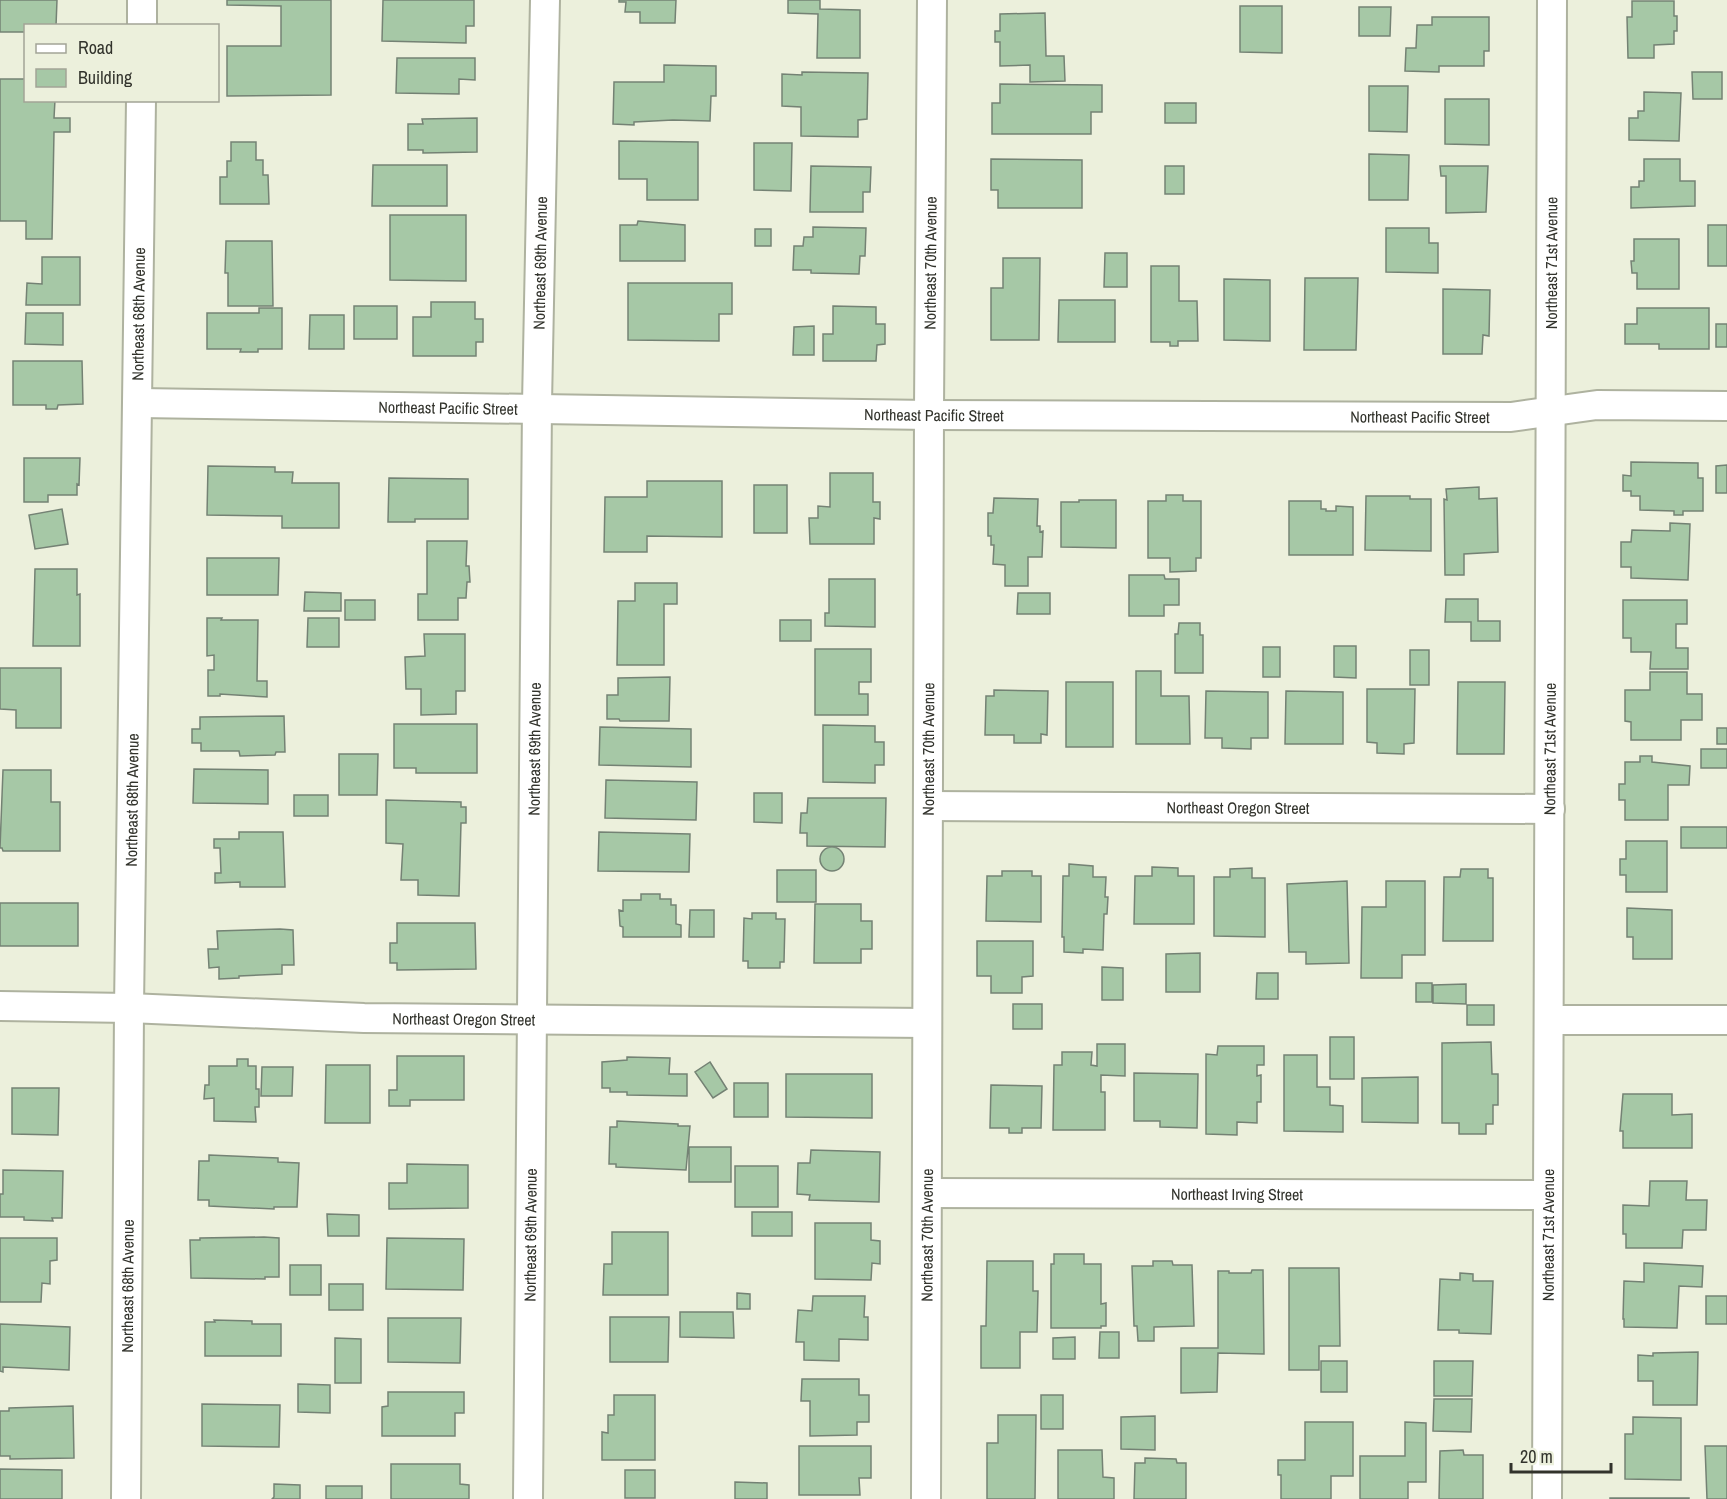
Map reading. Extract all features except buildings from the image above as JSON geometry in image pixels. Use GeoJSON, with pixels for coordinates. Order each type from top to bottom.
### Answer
{"type":"FeatureCollection","features":[{"type":"Feature","properties":{"kind":"street"},"geometry":{"type":"LineString","coordinates":[[142,0],[142,24]]}},
{"type":"Feature","properties":{"kind":"street","name":"Northeast 69th Avenue"},"geometry":{"type":"LineString","coordinates":[[528,1499],[530,1019],[537,408],[545,0]]}},
{"type":"Feature","properties":{"kind":"street","name":"Northeast 70th Avenue"},"geometry":{"type":"LineString","coordinates":[[926,1499],[932,0]]}},
{"type":"Feature","properties":{"kind":"street","name":"Northeast 71st Avenue"},"geometry":{"type":"LineString","coordinates":[[1547,1499],[1552,0]]}},
{"type":"Feature","properties":{"kind":"street","name":"Northeast 68th Avenue"},"geometry":{"type":"LineString","coordinates":[[126,1499],[129,1008],[139,403],[141,102]]}},
{"type":"Feature","properties":{"kind":"street","name":"Northeast Pacific Street"},"geometry":{"type":"LineString","coordinates":[[139,403],[929,415],[1511,417],[1597,405],[1727,406]]}},
{"type":"Feature","properties":{"kind":"street","name":"Northeast Oregon Street"},"geometry":{"type":"LineString","coordinates":[[928,806],[1550,809]]}},
{"type":"Feature","properties":{"kind":"street","name":"Northeast Oregon Street"},"geometry":{"type":"LineString","coordinates":[[0,1006],[129,1008],[364,1018],[927,1023]]}},
{"type":"Feature","properties":{"kind":"street"},"geometry":{"type":"LineString","coordinates":[[1548,1020],[1727,1020]]}},
{"type":"Feature","properties":{"kind":"street","name":"Northeast Irving Street"},"geometry":{"type":"LineString","coordinates":[[927,1193],[1547,1196]]}}]}
